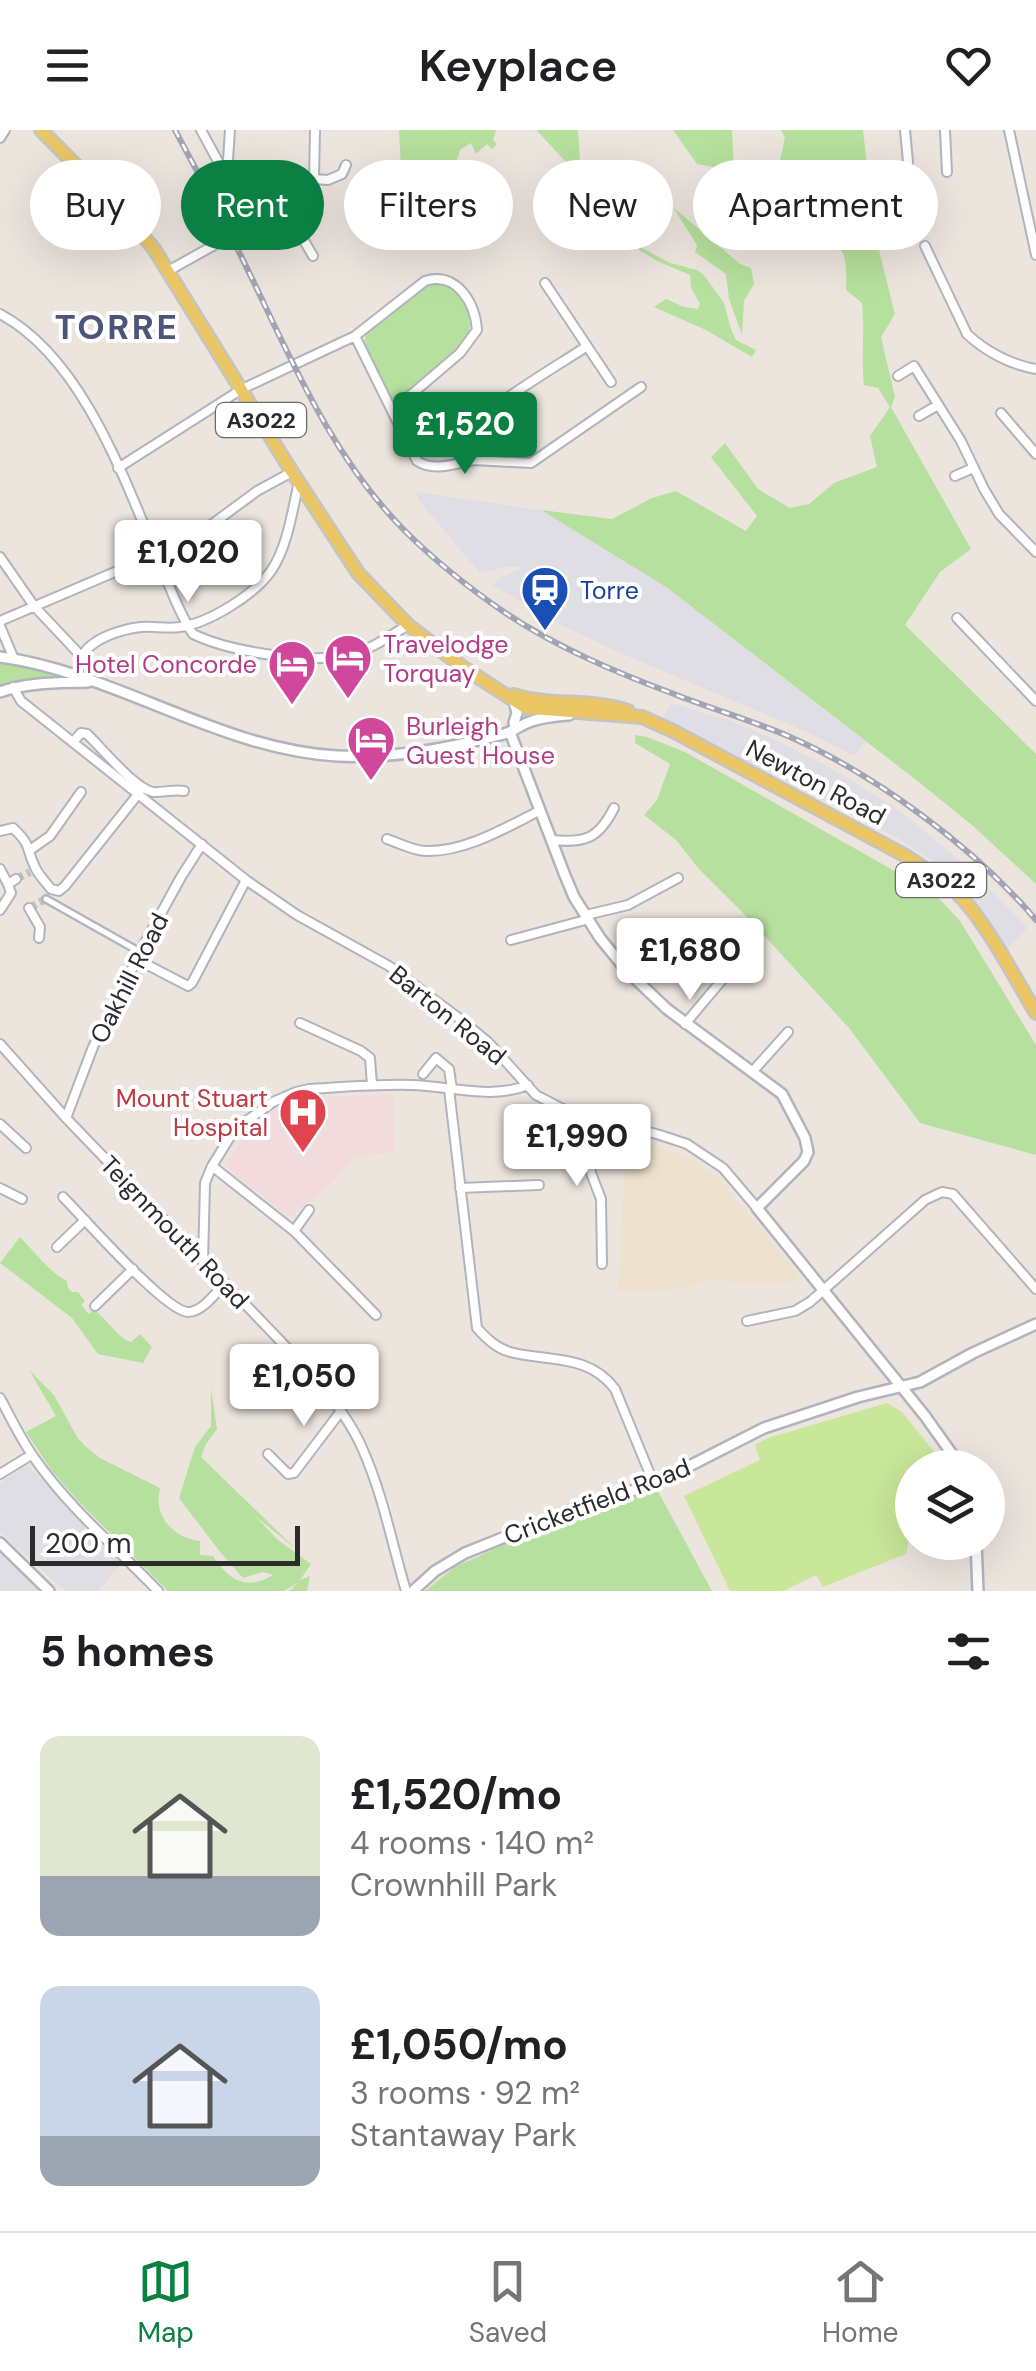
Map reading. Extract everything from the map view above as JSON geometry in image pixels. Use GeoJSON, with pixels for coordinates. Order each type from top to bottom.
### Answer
{"type":"FeatureCollection","features":[{"type":"Feature","properties":{"kind":"main road","name":"A3022"},"geometry":{"type":"LineString","coordinates":[[41,130],[154,249],[358,573],[436,648],[514,701],[530,709],[554,702],[592,713]]}},
{"type":"Feature","properties":{"kind":"main road","name":"A3022"},"geometry":{"type":"LineString","coordinates":[[500,691],[533,701],[622,709],[642,717]]}},
{"type":"Feature","properties":{"kind":"main road","name":"Newton Road"},"geometry":{"type":"LineString","coordinates":[[592,713],[642,717],[904,855],[962,899],[1036,1013]]}},
{"type":"Feature","properties":{"kind":"street"},"geometry":{"type":"LineString","coordinates":[[0,138],[5,130]]}},
{"type":"Feature","properties":{"kind":"street"},"geometry":{"type":"LineString","coordinates":[[202,130],[218,160]]}},
{"type":"Feature","properties":{"kind":"street"},"geometry":{"type":"LineString","coordinates":[[228,160],[230,130]]}},
{"type":"Feature","properties":{"kind":"street"},"geometry":{"type":"LineString","coordinates":[[314,160],[315,130]]}},
{"type":"Feature","properties":{"kind":"street"},"geometry":{"type":"LineString","coordinates":[[905,130],[908,160]]}},
{"type":"Feature","properties":{"kind":"street"},"geometry":{"type":"LineString","coordinates":[[945,130],[947,172]]}},
{"type":"Feature","properties":{"kind":"street"},"geometry":{"type":"LineString","coordinates":[[1008,130],[1035,250]]}},
{"type":"Feature","properties":{"kind":"street"},"geometry":{"type":"LineString","coordinates":[[946,156],[961,155]]}},
{"type":"Feature","properties":{"kind":"street"},"geometry":{"type":"LineString","coordinates":[[168,270],[205,250]]}},
{"type":"Feature","properties":{"kind":"street"},"geometry":{"type":"LineString","coordinates":[[309,250],[312,256]]}},
{"type":"Feature","properties":{"kind":"street"},"geometry":{"type":"LineString","coordinates":[[927,250],[967,334],[978,345],[1036,369]]}},
{"type":"Feature","properties":{"kind":"street"},"geometry":{"type":"LineString","coordinates":[[118,468],[242,389],[355,336],[425,280],[449,280],[471,304],[477,330],[470,342],[392,411]]}},
{"type":"Feature","properties":{"kind":"street"},"geometry":{"type":"LineString","coordinates":[[546,282],[610,382]]}},
{"type":"Feature","properties":{"kind":"street"},"geometry":{"type":"LineString","coordinates":[[0,314],[39,343],[81,394],[192,634],[238,649],[309,657],[345,656],[375,645],[408,625]]}},
{"type":"Feature","properties":{"kind":"street"},"geometry":{"type":"LineString","coordinates":[[355,336],[422,466],[434,468],[474,460],[531,463],[641,387]]}},
{"type":"Feature","properties":{"kind":"street"},"geometry":{"type":"LineString","coordinates":[[474,460],[470,439],[481,419],[587,346]]}},
{"type":"Feature","properties":{"kind":"street"},"geometry":{"type":"LineString","coordinates":[[898,376],[914,366],[999,514],[1036,552]]}},
{"type":"Feature","properties":{"kind":"street"},"geometry":{"type":"LineString","coordinates":[[919,416],[938,405]]}},
{"type":"Feature","properties":{"kind":"street"},"geometry":{"type":"LineString","coordinates":[[1002,413],[1036,452]]}},
{"type":"Feature","properties":{"kind":"street"},"geometry":{"type":"LineString","coordinates":[[955,476],[973,468]]}},
{"type":"Feature","properties":{"kind":"street"},"geometry":{"type":"LineString","coordinates":[[14,659],[0,623],[192,539],[257,491],[296,477]]}},
{"type":"Feature","properties":{"kind":"street"},"geometry":{"type":"LineString","coordinates":[[0,657],[78,679],[81,656],[97,642],[140,628],[187,626],[244,598],[274,567],[284,541],[296,477]]}},
{"type":"Feature","properties":{"kind":"street"},"geometry":{"type":"LineString","coordinates":[[0,557],[34,606],[81,656]]}},
{"type":"Feature","properties":{"kind":"street"},"geometry":{"type":"LineString","coordinates":[[956,618],[1036,700]]}},
{"type":"Feature","properties":{"kind":"street","name":"Newton Road"},"geometry":{"type":"LineString","coordinates":[[0,692],[78,679],[96,682],[245,738],[282,748],[356,756],[414,753],[528,722],[592,713]]}},
{"type":"Feature","properties":{"kind":"street","name":"Barton Road"},"geometry":{"type":"LineString","coordinates":[[13,688],[21,701],[246,880],[297,915],[389,966],[488,1042],[536,1095],[563,1109],[687,1144],[723,1168],[824,1288],[948,1450]]}},
{"type":"Feature","properties":{"kind":"street"},"geometry":{"type":"LineString","coordinates":[[514,701],[517,713],[512,728],[539,811],[574,896],[600,938],[627,971],[685,1024],[782,1094],[805,1138],[808,1152],[804,1161],[757,1208]]}},
{"type":"Feature","properties":{"kind":"street","name":"Newton Road"},"geometry":{"type":"LineString","coordinates":[[512,728],[530,709]]}},
{"type":"Feature","properties":{"kind":"street","name":"Barton Road"},"geometry":{"type":"LineString","coordinates":[[73,742],[87,734],[111,760],[153,792],[184,791]]}},
{"type":"Feature","properties":{"kind":"street"},"geometry":{"type":"LineString","coordinates":[[30,850],[50,836],[81,792]]}},
{"type":"Feature","properties":{"kind":"street"},"geometry":{"type":"LineString","coordinates":[[0,831],[13,828],[28,842],[32,871],[52,889],[59,890],[139,794]]}},
{"type":"Feature","properties":{"kind":"street"},"geometry":{"type":"LineString","coordinates":[[551,840],[583,841],[592,837],[614,808]]}},
{"type":"Feature","properties":{"kind":"street"},"geometry":{"type":"LineString","coordinates":[[387,839],[422,852],[454,847],[539,811]]}},
{"type":"Feature","properties":{"kind":"street","name":"Oakhill Road"},"geometry":{"type":"LineString","coordinates":[[66,1118],[94,1047],[137,958],[202,844]]}},
{"type":"Feature","properties":{"kind":"street"},"geometry":{"type":"LineString","coordinates":[[0,869],[12,882],[11,893],[0,910]]}},
{"type":"Feature","properties":{"kind":"street"},"geometry":{"type":"LineString","coordinates":[[511,940],[628,905],[678,878]]}},
{"type":"Feature","properties":{"kind":"street"},"geometry":{"type":"LineString","coordinates":[[52,889],[46,899],[188,986],[246,880]]}},
{"type":"Feature","properties":{"kind":"street"},"geometry":{"type":"LineString","coordinates":[[29,908],[40,927],[38,938]]}},
{"type":"Feature","properties":{"kind":"street"},"geometry":{"type":"LineString","coordinates":[[685,1024],[728,974]]}},
{"type":"Feature","properties":{"kind":"street"},"geometry":{"type":"LineString","coordinates":[[300,1022],[370,1058]]}},
{"type":"Feature","properties":{"kind":"street"},"geometry":{"type":"LineString","coordinates":[[753,1071],[788,1032]]}},
{"type":"Feature","properties":{"kind":"street","name":"Teignmouth Road"},"geometry":{"type":"LineString","coordinates":[[0,1044],[66,1118],[317,1378],[341,1410],[362,1446],[382,1496],[410,1591]]}},
{"type":"Feature","properties":{"kind":"street"},"geometry":{"type":"LineString","coordinates":[[372,1085],[370,1058],[374,1046]]}},
{"type":"Feature","properties":{"kind":"street"},"geometry":{"type":"LineString","coordinates":[[423,1074],[436,1058],[449,1069],[478,1328],[508,1352],[590,1366],[610,1382],[654,1484]]}},
{"type":"Feature","properties":{"kind":"street"},"geometry":{"type":"LineString","coordinates":[[203,1262],[205,1183],[212,1166],[235,1129],[282,1097],[309,1089],[372,1085],[497,1092],[514,1091],[528,1084]]}},
{"type":"Feature","properties":{"kind":"street"},"geometry":{"type":"LineString","coordinates":[[594,1118],[589,1159],[601,1199],[602,1259],[615,1258]]}},
{"type":"Feature","properties":{"kind":"street"},"geometry":{"type":"LineString","coordinates":[[0,1124],[26,1148]]}},
{"type":"Feature","properties":{"kind":"street"},"geometry":{"type":"LineString","coordinates":[[212,1166],[294,1231],[376,1315]]}},
{"type":"Feature","properties":{"kind":"street"},"geometry":{"type":"LineString","coordinates":[[578,1173],[591,1173]]}},
{"type":"Feature","properties":{"kind":"street"},"geometry":{"type":"LineString","coordinates":[[460,1188],[516,1181],[539,1184]]}},
{"type":"Feature","properties":{"kind":"street"},"geometry":{"type":"LineString","coordinates":[[0,1188],[22,1199]]}},
{"type":"Feature","properties":{"kind":"street"},"geometry":{"type":"LineString","coordinates":[[747,1320],[795,1311],[926,1200],[942,1192],[954,1194],[1036,1288]]}},
{"type":"Feature","properties":{"kind":"street"},"geometry":{"type":"LineString","coordinates":[[64,1196],[132,1269],[175,1308],[198,1309],[224,1284]]}},
{"type":"Feature","properties":{"kind":"street"},"geometry":{"type":"LineString","coordinates":[[294,1231],[309,1210]]}},
{"type":"Feature","properties":{"kind":"street"},"geometry":{"type":"LineString","coordinates":[[57,1247],[86,1220]]}},
{"type":"Feature","properties":{"kind":"street"},"geometry":{"type":"LineString","coordinates":[[95,1306],[132,1269]]}},
{"type":"Feature","properties":{"kind":"street","name":"Cricketfield Road"},"geometry":{"type":"LineString","coordinates":[[410,1591],[465,1553],[582,1506],[654,1484],[764,1428],[858,1397],[920,1382],[1036,1324]]}},
{"type":"Feature","properties":{"kind":"street"},"geometry":{"type":"LineString","coordinates":[[0,1398],[31,1455],[71,1504],[158,1591]]}},
{"type":"Feature","properties":{"kind":"street"},"geometry":{"type":"LineString","coordinates":[[268,1454],[288,1474],[298,1470],[341,1410]]}},
{"type":"Feature","properties":{"kind":"street"},"geometry":{"type":"LineString","coordinates":[[0,1474],[31,1455]]}},
{"type":"Feature","properties":{"kind":"street"},"geometry":{"type":"LineString","coordinates":[[0,1543],[50,1591]]}},
{"type":"Feature","properties":{"kind":"street"},"geometry":{"type":"LineString","coordinates":[[977,1560],[978,1591]]}},
{"type":"Feature","properties":{"kind":"shaded area"},"geometry":{"type":"Polygon","coordinates":[[[416,492],[541,510],[666,587],[866,742],[854,756],[549,619],[493,585],[522,568],[508,566],[480,573],[419,501],[416,492]]]}},
{"type":"Feature","properties":{"kind":"shaded area"},"geometry":{"type":"Polygon","coordinates":[[[671,703],[776,740],[896,808],[980,878],[1027,928],[1007,949],[964,886],[937,864],[899,839],[663,719],[671,703]]]}},
{"type":"Feature","properties":{"kind":"shaded area","name":"Mount Stuart Hospital"},"geometry":{"type":"Polygon","coordinates":[[[394,1095],[395,1152],[353,1158],[333,1182],[290,1218],[224,1165],[253,1127],[276,1110],[317,1096],[394,1095]]]}},
{"type":"Feature","properties":{"kind":"shaded area"},"geometry":{"type":"Polygon","coordinates":[[[626,1137],[677,1153],[707,1169],[801,1278],[757,1284],[709,1280],[673,1290],[618,1292],[626,1137]]]}},
{"type":"Feature","properties":{"kind":"shaded area"},"geometry":{"type":"Polygon","coordinates":[[[27,1465],[125,1559],[98,1591],[65,1591],[0,1532],[0,1483],[27,1465]]]}},
{"type":"Feature","properties":{"kind":"shaded area"},"geometry":{"type":"Polygon","coordinates":[[[0,1550],[30,1579],[42,1591],[0,1591],[0,1550]]]}},
{"type":"Feature","properties":{"kind":"green space"},"geometry":{"type":"Polygon","coordinates":[[[399,130],[496,130],[493,140],[497,144],[492,149],[487,144],[476,154],[471,143],[460,150],[456,160],[401,160],[399,130]]]}},
{"type":"Feature","properties":{"kind":"green space"},"geometry":{"type":"Polygon","coordinates":[[[578,130],[580,160],[564,160],[538,132],[578,130]]]}},
{"type":"Feature","properties":{"kind":"green space"},"geometry":{"type":"Polygon","coordinates":[[[673,130],[732,130],[733,160],[694,160],[673,130]]]}},
{"type":"Feature","properties":{"kind":"green space"},"geometry":{"type":"Polygon","coordinates":[[[781,130],[863,130],[866,160],[780,160],[785,138],[781,130]]]}},
{"type":"Feature","properties":{"kind":"green space"},"geometry":{"type":"Polygon","coordinates":[[[673,207],[693,224],[693,239],[673,207]]]}},
{"type":"Feature","properties":{"kind":"green space"},"geometry":{"type":"Polygon","coordinates":[[[639,250],[704,275],[724,303],[736,340],[756,350],[752,357],[706,330],[654,307],[666,299],[684,307],[698,309],[700,304],[691,288],[690,275],[639,250]]]}},
{"type":"Feature","properties":{"kind":"green space"},"geometry":{"type":"Polygon","coordinates":[[[724,250],[751,268],[754,284],[744,301],[742,335],[729,299],[726,274],[695,252],[724,250]]]}},
{"type":"Feature","properties":{"kind":"green space"},"geometry":{"type":"Polygon","coordinates":[[[879,250],[895,314],[881,337],[895,397],[891,407],[971,549],[940,572],[905,625],[1036,754],[1036,884],[920,783],[666,587],[541,510],[612,519],[652,498],[676,491],[746,531],[757,516],[711,457],[725,443],[758,489],[790,508],[809,504],[834,483],[877,467],[870,436],[890,407],[878,388],[864,385],[862,303],[846,290],[842,252],[879,250]]]}},
{"type":"Feature","properties":{"kind":"green space"},"geometry":{"type":"Polygon","coordinates":[[[436,282],[452,289],[464,303],[470,321],[467,339],[400,398],[391,398],[364,342],[366,335],[426,285],[436,282]]]}},
{"type":"Feature","properties":{"kind":"green space"},"geometry":{"type":"Polygon","coordinates":[[[0,657],[96,682],[0,692],[0,657]]]}},
{"type":"Feature","properties":{"kind":"green space"},"geometry":{"type":"Polygon","coordinates":[[[635,735],[685,752],[935,894],[960,921],[1036,1045],[1036,1155],[920,1123],[849,1028],[676,840],[644,815],[657,800],[670,764],[635,743],[635,735]]]}},
{"type":"Feature","properties":{"kind":"green space"},"geometry":{"type":"Polygon","coordinates":[[[20,1237],[67,1281],[72,1292],[78,1292],[85,1301],[81,1305],[89,1314],[94,1310],[131,1342],[140,1334],[152,1347],[143,1363],[98,1354],[72,1318],[0,1263],[20,1237]]]}},
{"type":"Feature","properties":{"kind":"green space"},"geometry":{"type":"Polygon","coordinates":[[[29,1370],[54,1395],[84,1445],[100,1458],[160,1489],[162,1517],[181,1535],[200,1541],[200,1555],[213,1556],[225,1572],[239,1581],[264,1580],[273,1575],[263,1572],[243,1578],[179,1498],[195,1447],[211,1426],[211,1388],[217,1429],[201,1457],[296,1549],[255,1516],[278,1540],[311,1564],[300,1580],[310,1576],[307,1591],[290,1591],[297,1583],[284,1591],[168,1591],[80,1503],[26,1432],[56,1416],[29,1370]]]}},
{"type":"Feature","properties":{"kind":"green space"},"geometry":{"type":"Polygon","coordinates":[[[887,1403],[903,1413],[932,1450],[895,1450],[895,1558],[823,1587],[816,1575],[783,1591],[730,1591],[684,1496],[760,1460],[755,1445],[887,1403]]]}},
{"type":"Feature","properties":{"kind":"green space"},"geometry":{"type":"Polygon","coordinates":[[[654,1484],[712,1591],[425,1591],[455,1567],[569,1515],[654,1484]]]}},
{"type":"Feature","properties":{"kind":"tunnel"},"geometry":{"type":"LineString","coordinates":[[16,879],[30,872]]}},
{"type":"Feature","properties":{"kind":"tunnel"},"geometry":{"type":"LineString","coordinates":[[29,908],[46,899]]}},
{"type":"Feature","properties":{"kind":"railway"},"geometry":{"type":"LineString","coordinates":[[175,130],[329,430],[376,499],[427,552],[504,612],[565,648],[652,686],[788,736],[855,771],[954,840],[1036,920]]}},
{"type":"Feature","properties":{"kind":"place","name":"Torre"},"geometry":{"type":"Point","coordinates":[545,632]}},
{"type":"Feature","properties":{"kind":"place","name":"Travelodge Torquay"},"geometry":{"type":"Point","coordinates":[348,700]}},
{"type":"Feature","properties":{"kind":"place","name":"Hotel Concorde"},"geometry":{"type":"Point","coordinates":[292,706]}},
{"type":"Feature","properties":{"kind":"place","name":"Burleigh Guest House"},"geometry":{"type":"Point","coordinates":[371,782]}},
{"type":"Feature","properties":{"kind":"place","name":"Mount Stuart Hospital"},"geometry":{"type":"Point","coordinates":[303,1154]}},
{"type":"Feature","properties":{"kind":"district","name":"TORRE"},"geometry":{"type":"Point","coordinates":[117,327]}}]}
